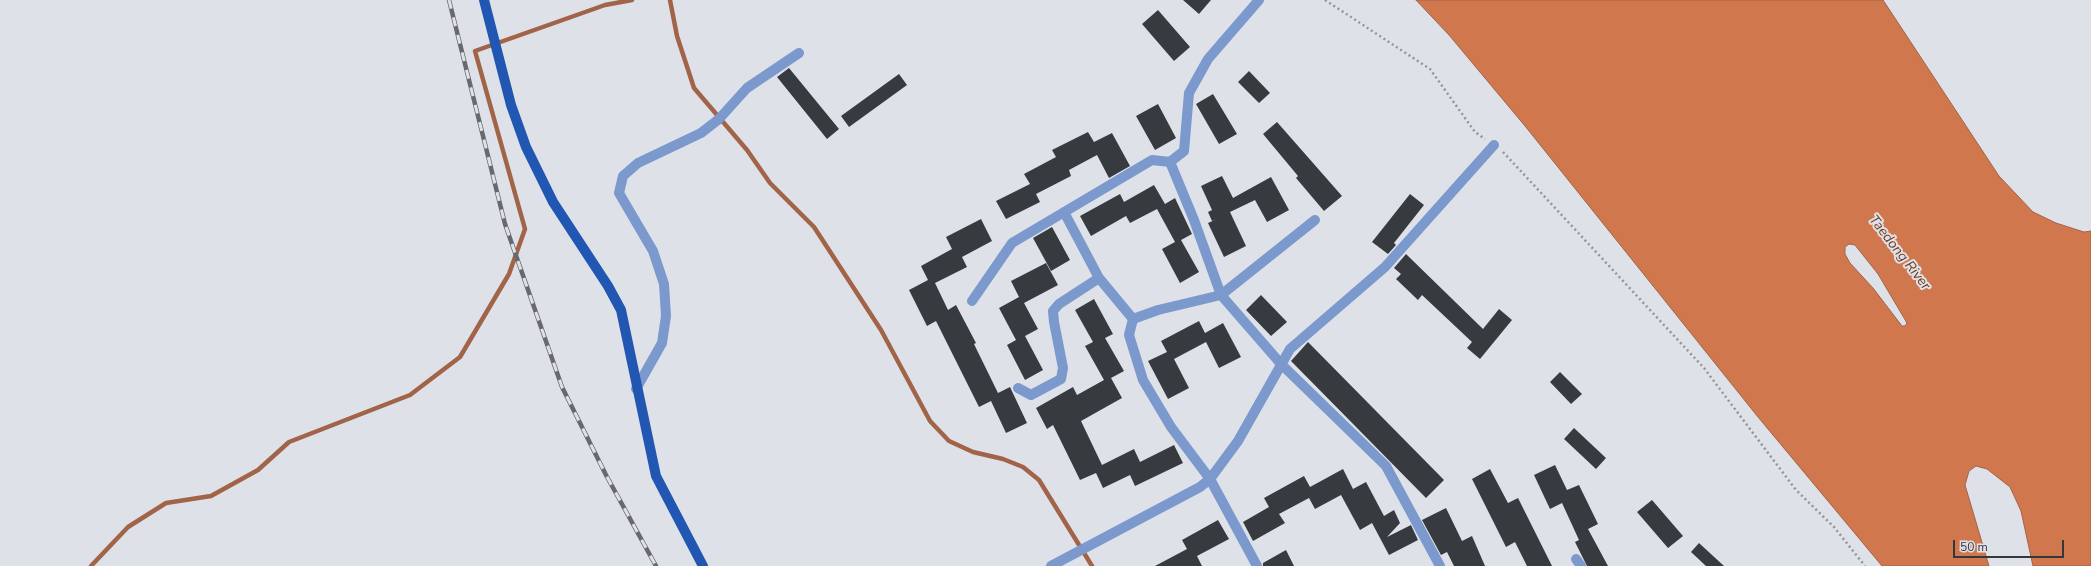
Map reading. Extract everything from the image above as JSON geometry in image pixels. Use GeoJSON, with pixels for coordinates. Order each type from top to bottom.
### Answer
{"type":"FeatureCollection","features":[{"type":"Feature","properties":{"kind":"main road"},"geometry":{"type":"LineString","coordinates":[[484,0],[492,26],[511,105],[526,147],[549,195],[608,286],[620,310],[656,476],[703,566]]}},
{"type":"Feature","properties":{"kind":"street"},"geometry":{"type":"LineString","coordinates":[[972,301],[1012,243],[1152,160],[1170,162],[1184,151],[1188,93],[1208,60],[1259,0]]}},
{"type":"Feature","properties":{"kind":"street"},"geometry":{"type":"LineString","coordinates":[[636,389],[662,343],[666,316],[664,284],[653,251],[619,193],[623,176],[638,163],[701,133],[719,119],[747,88],[799,53]]}},
{"type":"Feature","properties":{"kind":"street"},"geometry":{"type":"LineString","coordinates":[[1051,566],[1200,487],[1210,479],[1238,441],[1290,350],[1385,267],[1494,145]]}},
{"type":"Feature","properties":{"kind":"street"},"geometry":{"type":"LineString","coordinates":[[1170,162],[1194,220],[1221,295],[1281,364],[1386,466],[1440,566]]}},
{"type":"Feature","properties":{"kind":"street"},"geometry":{"type":"LineString","coordinates":[[1064,212],[1099,278],[1134,320]]}},
{"type":"Feature","properties":{"kind":"street"},"geometry":{"type":"LineString","coordinates":[[1257,566],[1210,479],[1171,427],[1143,380],[1129,335],[1134,320],[1158,310],[1221,295],[1315,220]]}},
{"type":"Feature","properties":{"kind":"street"},"geometry":{"type":"LineString","coordinates":[[1018,388],[1031,395],[1061,379],[1063,368],[1053,311],[1059,304],[1099,278]]}},
{"type":"Feature","properties":{"kind":"path"},"geometry":{"type":"LineString","coordinates":[[1325,0],[1430,69],[1475,132],[1501,150],[1704,368],[1796,490],[1834,527],[1865,566]]}},
{"type":"Feature","properties":{"kind":"water","name":"Taedong River"},"geometry":{"type":"Polygon","coordinates":[[[1416,0],[1883,0],[1999,176],[2033,212],[2056,223],[2084,232],[2091,231],[2091,566],[2033,566],[2021,511],[2010,487],[1987,469],[1976,466],[1969,471],[1965,485],[1989,566],[1882,566],[1758,417],[1525,126],[1449,35],[1416,0]],[[1849,244],[1845,247],[1845,254],[1850,263],[1873,288],[1902,326],[1905,326],[1907,323],[1878,274],[1855,245],[1849,244]]]}},
{"type":"Feature","properties":{"kind":"building"},"geometry":{"type":"Polygon","coordinates":[[[1183,0],[1211,0],[1199,14],[1183,0]]]}},
{"type":"Feature","properties":{"kind":"building"},"geometry":{"type":"Polygon","coordinates":[[[1158,10],[1190,47],[1174,61],[1142,24],[1158,10]]]}},
{"type":"Feature","properties":{"kind":"building"},"geometry":{"type":"Polygon","coordinates":[[[789,68],[839,129],[827,139],[777,77],[789,68]]]}},
{"type":"Feature","properties":{"kind":"building"},"geometry":{"type":"Polygon","coordinates":[[[1249,71],[1270,93],[1259,103],[1238,82],[1249,71]]]}},
{"type":"Feature","properties":{"kind":"building"},"geometry":{"type":"Polygon","coordinates":[[[899,74],[907,85],[849,127],[841,116],[899,74]]]}},
{"type":"Feature","properties":{"kind":"building"},"geometry":{"type":"Polygon","coordinates":[[[1213,94],[1237,134],[1219,144],[1196,104],[1213,94]]]}},
{"type":"Feature","properties":{"kind":"building"},"geometry":{"type":"Polygon","coordinates":[[[1158,104],[1176,138],[1155,150],[1136,116],[1158,104]]]}},
{"type":"Feature","properties":{"kind":"building"},"geometry":{"type":"Polygon","coordinates":[[[1277,122],[1342,196],[1324,211],[1296,178],[1298,176],[1263,134],[1277,122]]]}},
{"type":"Feature","properties":{"kind":"building"},"geometry":{"type":"Polygon","coordinates":[[[1088,132],[1094,142],[1112,133],[1130,166],[1109,178],[1097,155],[1069,170],[1071,176],[1036,194],[1040,202],[1006,219],[996,201],[1030,184],[1024,174],[1056,157],[1052,150],[1088,132]]]}},
{"type":"Feature","properties":{"kind":"building"},"geometry":{"type":"Polygon","coordinates":[[[1222,176],[1233,198],[1271,177],[1289,210],[1267,222],[1255,200],[1230,212],[1246,246],[1224,257],[1208,223],[1217,219],[1212,221],[1208,212],[1212,210],[1201,186],[1222,176]]]}},
{"type":"Feature","properties":{"kind":"building"},"geometry":{"type":"Polygon","coordinates":[[[1154,185],[1165,204],[1175,198],[1192,234],[1181,240],[1199,272],[1180,283],[1162,249],[1175,242],[1157,209],[1130,223],[1126,216],[1091,236],[1080,216],[1120,194],[1124,202],[1154,185]]]}},
{"type":"Feature","properties":{"kind":"building"},"geometry":{"type":"Polygon","coordinates":[[[1410,194],[1424,205],[1394,243],[1396,245],[1388,254],[1372,242],[1410,194]]]}},
{"type":"Feature","properties":{"kind":"building"},"geometry":{"type":"Polygon","coordinates":[[[981,219],[992,241],[962,257],[967,267],[935,283],[948,310],[956,305],[976,343],[974,344],[998,393],[1010,387],[1027,423],[1006,433],[991,401],[979,407],[936,321],[927,326],[909,290],[928,280],[921,266],[952,249],[946,237],[981,219]]]}},
{"type":"Feature","properties":{"kind":"building"},"geometry":{"type":"Polygon","coordinates":[[[1052,227],[1070,260],[1051,271],[1033,238],[1052,227]]]}},
{"type":"Feature","properties":{"kind":"building"},"geometry":{"type":"Polygon","coordinates":[[[1406,254],[1483,329],[1499,309],[1512,320],[1480,359],[1467,348],[1472,342],[1422,295],[1418,300],[1396,279],[1401,274],[1394,268],[1406,254]]]}},
{"type":"Feature","properties":{"kind":"building"},"geometry":{"type":"Polygon","coordinates":[[[1046,263],[1058,285],[1024,303],[1038,329],[1025,336],[1043,370],[1025,380],[1007,345],[1016,340],[999,308],[1019,297],[1011,281],[1046,263]]]}},
{"type":"Feature","properties":{"kind":"building"},"geometry":{"type":"Polygon","coordinates":[[[1261,295],[1287,322],[1271,336],[1246,310],[1261,295]]]}},
{"type":"Feature","properties":{"kind":"building"},"geometry":{"type":"Polygon","coordinates":[[[1094,299],[1113,334],[1105,338],[1124,371],[1111,378],[1122,398],[1081,421],[1102,465],[1134,449],[1140,462],[1174,445],[1183,463],[1135,486],[1130,475],[1103,488],[1096,473],[1080,480],[1053,425],[1047,429],[1036,408],[1073,387],[1077,395],[1104,380],[1085,346],[1093,342],[1075,310],[1094,299]]]}},
{"type":"Feature","properties":{"kind":"building"},"geometry":{"type":"Polygon","coordinates":[[[1199,321],[1205,333],[1223,323],[1241,357],[1219,368],[1206,342],[1174,359],[1189,388],[1168,399],[1148,361],[1167,352],[1161,341],[1199,321]]]}},
{"type":"Feature","properties":{"kind":"building"},"geometry":{"type":"Polygon","coordinates":[[[1308,342],[1444,480],[1426,498],[1291,361],[1308,342]]]}},
{"type":"Feature","properties":{"kind":"building"},"geometry":{"type":"Polygon","coordinates":[[[1560,372],[1582,394],[1571,404],[1550,382],[1560,372]]]}},
{"type":"Feature","properties":{"kind":"building"},"geometry":{"type":"Polygon","coordinates":[[[1574,428],[1606,458],[1596,469],[1564,439],[1574,428]]]}},
{"type":"Feature","properties":{"kind":"building"},"geometry":{"type":"Polygon","coordinates":[[[1555,465],[1567,490],[1579,485],[1598,524],[1588,529],[1608,566],[1587,566],[1575,542],[1579,540],[1562,503],[1550,509],[1534,475],[1555,465]]]}},
{"type":"Feature","properties":{"kind":"building"},"geometry":{"type":"Polygon","coordinates":[[[1343,469],[1353,489],[1366,482],[1384,516],[1394,510],[1400,523],[1387,537],[1411,525],[1418,540],[1389,555],[1372,523],[1360,530],[1341,495],[1315,509],[1309,498],[1279,514],[1285,523],[1253,541],[1243,522],[1269,507],[1264,498],[1304,476],[1310,487],[1343,469]]]}},
{"type":"Feature","properties":{"kind":"building"},"geometry":{"type":"Polygon","coordinates":[[[1490,469],[1508,503],[1518,498],[1552,566],[1527,566],[1515,542],[1506,547],[1472,479],[1490,469]]]}},
{"type":"Feature","properties":{"kind":"building"},"geometry":{"type":"Polygon","coordinates":[[[1652,500],[1683,536],[1668,548],[1637,512],[1652,500]]]}},
{"type":"Feature","properties":{"kind":"building"},"geometry":{"type":"Polygon","coordinates":[[[1446,508],[1462,541],[1472,536],[1485,566],[1454,566],[1447,552],[1441,555],[1422,520],[1446,508]]]}},
{"type":"Feature","properties":{"kind":"building"},"geometry":{"type":"Polygon","coordinates":[[[1218,520],[1229,539],[1197,556],[1202,566],[1155,566],[1187,549],[1182,540],[1218,520]]]}},
{"type":"Feature","properties":{"kind":"building"},"geometry":{"type":"Polygon","coordinates":[[[1699,543],[1724,566],[1706,566],[1691,552],[1699,543]]]}},
{"type":"Feature","properties":{"kind":"building"},"geometry":{"type":"Polygon","coordinates":[[[1286,550],[1294,566],[1263,566],[1263,563],[1286,550]]]}},
{"type":"Feature","properties":{"kind":"waterway"},"geometry":{"type":"LineString","coordinates":[[91,566],[128,527],[166,503],[211,496],[258,470],[289,442],[410,395],[460,357],[509,274],[525,229],[475,51],[605,5],[632,0]]}},
{"type":"Feature","properties":{"kind":"waterway"},"geometry":{"type":"LineString","coordinates":[[670,0],[677,36],[694,88],[747,150],[770,183],[814,227],[881,330],[930,421],[949,441],[973,452],[1003,459],[1023,467],[1039,480],[1092,566]]}},
{"type":"Feature","properties":{"kind":"railway"},"geometry":{"type":"LineString","coordinates":[[449,0],[505,224],[562,387],[606,475],[656,566]]}}]}
